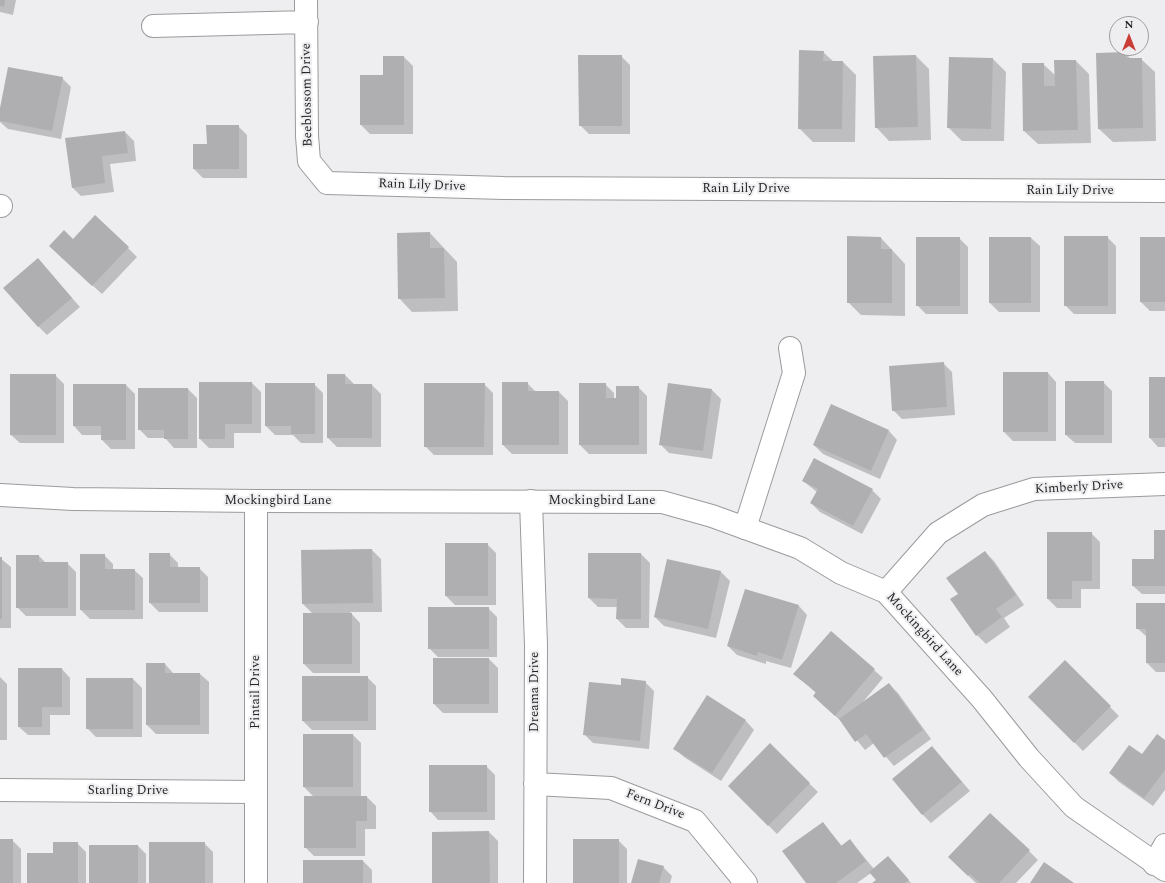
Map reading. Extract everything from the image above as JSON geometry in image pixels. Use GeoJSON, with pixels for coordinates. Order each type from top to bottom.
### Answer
{"type":"FeatureCollection","features":[{"type":"Feature","properties":{"kind":"street","name":"Beeblossom Drive"},"geometry":{"type":"LineString","coordinates":[[306,0],[307,136],[309,161],[327,183]]}},
{"type":"Feature","properties":{"kind":"street"},"geometry":{"type":"LineString","coordinates":[[153,26],[307,22]]}},
{"type":"Feature","properties":{"kind":"street","name":"Rain Lily Drive"},"geometry":{"type":"LineString","coordinates":[[327,183],[512,188],[1165,191]]}},
{"type":"Feature","properties":{"kind":"street"},"geometry":{"type":"LineString","coordinates":[[744,528],[794,373],[790,348]]}},
{"type":"Feature","properties":{"kind":"street","name":"Kimberly Drive"},"geometry":{"type":"LineString","coordinates":[[886,592],[938,533],[982,505],[1034,489],[1165,484]]}},
{"type":"Feature","properties":{"kind":"street","name":"Mockingbird Lane"},"geometry":{"type":"LineString","coordinates":[[0,495],[73,499],[256,501],[662,502],[712,516],[800,548],[841,573],[886,592],[982,699],[1029,758],[1074,806],[1160,867]]}},
{"type":"Feature","properties":{"kind":"street","name":"Pintail Drive"},"geometry":{"type":"LineString","coordinates":[[256,501],[256,883]]}},
{"type":"Feature","properties":{"kind":"street","name":"Dreama Drive"},"geometry":{"type":"LineString","coordinates":[[531,501],[536,645],[535,883]]}},
{"type":"Feature","properties":{"kind":"street","name":"Fern Drive"},"geometry":{"type":"LineString","coordinates":[[535,784],[611,788],[694,821],[746,883]]}},
{"type":"Feature","properties":{"kind":"street","name":"Starling Drive"},"geometry":{"type":"LineString","coordinates":[[0,790],[256,792]]}},
{"type":"Feature","properties":{"kind":"street"},"geometry":{"type":"LineString","coordinates":[[1160,867],[1165,845]]}},
{"type":"Feature","properties":{"kind":"building"},"geometry":{"type":"Polygon","coordinates":[[[0,0],[5,0],[4,7],[0,6],[0,0]]]}},
{"type":"Feature","properties":{"kind":"building"},"geometry":{"type":"Polygon","coordinates":[[[799,50],[824,51],[823,61],[843,61],[842,129],[798,129],[799,50]]]}},
{"type":"Feature","properties":{"kind":"building"},"geometry":{"type":"Polygon","coordinates":[[[1096,53],[1109,53],[1109,56],[1142,58],[1143,128],[1098,129],[1096,53]]]}},
{"type":"Feature","properties":{"kind":"building"},"geometry":{"type":"Polygon","coordinates":[[[578,55],[622,55],[622,126],[579,126],[578,55]]]}},
{"type":"Feature","properties":{"kind":"building"},"geometry":{"type":"Polygon","coordinates":[[[916,55],[918,127],[875,128],[873,56],[916,55]]]}},
{"type":"Feature","properties":{"kind":"building"},"geometry":{"type":"Polygon","coordinates":[[[383,56],[404,56],[404,125],[360,125],[360,75],[383,75],[383,56]]]}},
{"type":"Feature","properties":{"kind":"building"},"geometry":{"type":"Polygon","coordinates":[[[949,57],[993,58],[991,129],[947,128],[949,57]]]}},
{"type":"Feature","properties":{"kind":"building"},"geometry":{"type":"Polygon","coordinates":[[[1054,60],[1076,60],[1078,130],[1023,131],[1022,63],[1044,63],[1044,86],[1055,86],[1054,60]]]}},
{"type":"Feature","properties":{"kind":"building"},"geometry":{"type":"Polygon","coordinates":[[[8,67],[63,77],[52,131],[0,121],[0,108],[8,67]]]}},
{"type":"Feature","properties":{"kind":"building"},"geometry":{"type":"Polygon","coordinates":[[[206,125],[239,125],[239,169],[193,169],[193,144],[207,144],[206,125]]]}},
{"type":"Feature","properties":{"kind":"building"},"geometry":{"type":"Polygon","coordinates":[[[125,131],[128,153],[102,156],[105,183],[72,188],[65,138],[125,131]]]}},
{"type":"Feature","properties":{"kind":"building"},"geometry":{"type":"Polygon","coordinates":[[[95,215],[129,247],[92,286],[49,246],[64,230],[73,239],[95,215]]]}},
{"type":"Feature","properties":{"kind":"building"},"geometry":{"type":"Polygon","coordinates":[[[430,232],[430,248],[444,248],[445,298],[398,299],[397,233],[430,232]]]}},
{"type":"Feature","properties":{"kind":"building"},"geometry":{"type":"Polygon","coordinates":[[[847,236],[881,237],[881,249],[892,249],[892,303],[847,303],[847,236]]]}},
{"type":"Feature","properties":{"kind":"building"},"geometry":{"type":"Polygon","coordinates":[[[1064,236],[1108,236],[1108,306],[1064,306],[1064,236]]]}},
{"type":"Feature","properties":{"kind":"building"},"geometry":{"type":"Polygon","coordinates":[[[916,237],[960,237],[960,306],[916,306],[916,237]]]}},
{"type":"Feature","properties":{"kind":"building"},"geometry":{"type":"Polygon","coordinates":[[[989,237],[1031,237],[1031,303],[989,303],[989,237]]]}},
{"type":"Feature","properties":{"kind":"building"},"geometry":{"type":"Polygon","coordinates":[[[1140,237],[1165,237],[1165,302],[1140,302],[1140,237]]]}},
{"type":"Feature","properties":{"kind":"building"},"geometry":{"type":"Polygon","coordinates":[[[38,258],[72,298],[38,327],[3,288],[38,258]]]}},
{"type":"Feature","properties":{"kind":"building"},"geometry":{"type":"Polygon","coordinates":[[[944,362],[947,407],[892,411],[889,366],[944,362]]]}},
{"type":"Feature","properties":{"kind":"building"},"geometry":{"type":"Polygon","coordinates":[[[1003,372],[1048,372],[1048,432],[1003,432],[1003,372]]]}},
{"type":"Feature","properties":{"kind":"building"},"geometry":{"type":"Polygon","coordinates":[[[10,374],[56,374],[56,435],[10,435],[10,374]]]}},
{"type":"Feature","properties":{"kind":"building"},"geometry":{"type":"Polygon","coordinates":[[[327,374],[345,374],[345,384],[372,384],[372,438],[327,438],[327,374]]]}},
{"type":"Feature","properties":{"kind":"building"},"geometry":{"type":"Polygon","coordinates":[[[1149,377],[1165,377],[1165,438],[1149,438],[1149,377]]]}},
{"type":"Feature","properties":{"kind":"building"},"geometry":{"type":"Polygon","coordinates":[[[1065,381],[1104,381],[1104,435],[1065,435],[1065,381]]]}},
{"type":"Feature","properties":{"kind":"building"},"geometry":{"type":"Polygon","coordinates":[[[199,382],[252,382],[252,424],[225,424],[225,439],[199,439],[199,382]]]}},
{"type":"Feature","properties":{"kind":"building"},"geometry":{"type":"Polygon","coordinates":[[[502,382],[528,382],[528,391],[559,391],[559,445],[502,445],[502,382]]]}},
{"type":"Feature","properties":{"kind":"building"},"geometry":{"type":"Polygon","coordinates":[[[265,383],[315,383],[315,434],[291,434],[291,426],[265,426],[265,383]]]}},
{"type":"Feature","properties":{"kind":"building"},"geometry":{"type":"Polygon","coordinates":[[[424,383],[485,383],[484,447],[424,447],[424,383]]]}},
{"type":"Feature","properties":{"kind":"building"},"geometry":{"type":"Polygon","coordinates":[[[579,383],[606,383],[606,398],[616,398],[616,386],[639,386],[639,445],[579,445],[579,383]]]}},
{"type":"Feature","properties":{"kind":"building"},"geometry":{"type":"Polygon","coordinates":[[[668,383],[712,389],[703,451],[659,445],[668,383]]]}},
{"type":"Feature","properties":{"kind":"building"},"geometry":{"type":"Polygon","coordinates":[[[73,384],[126,384],[126,440],[101,440],[101,426],[73,426],[73,384]]]}},
{"type":"Feature","properties":{"kind":"building"},"geometry":{"type":"Polygon","coordinates":[[[138,388],[188,388],[188,439],[164,439],[164,430],[138,430],[138,388]]]}},
{"type":"Feature","properties":{"kind":"building"},"geometry":{"type":"Polygon","coordinates":[[[831,404],[889,430],[871,471],[813,445],[831,404]]]}},
{"type":"Feature","properties":{"kind":"building"},"geometry":{"type":"Polygon","coordinates":[[[814,458],[873,489],[853,526],[810,503],[818,489],[802,481],[814,458]]]}},
{"type":"Feature","properties":{"kind":"building"},"geometry":{"type":"Polygon","coordinates":[[[1154,530],[1165,530],[1165,586],[1132,586],[1132,559],[1154,559],[1154,530]]]}},
{"type":"Feature","properties":{"kind":"building"},"geometry":{"type":"Polygon","coordinates":[[[1047,532],[1092,532],[1092,581],[1072,581],[1072,599],[1047,599],[1047,532]]]}},
{"type":"Feature","properties":{"kind":"building"},"geometry":{"type":"Polygon","coordinates":[[[445,543],[488,543],[488,596],[445,596],[445,543]]]}},
{"type":"Feature","properties":{"kind":"building"},"geometry":{"type":"Polygon","coordinates":[[[372,549],[373,603],[302,604],[301,550],[372,549]]]}},
{"type":"Feature","properties":{"kind":"building"},"geometry":{"type":"Polygon","coordinates":[[[985,551],[1016,595],[996,609],[1002,617],[976,636],[950,599],[958,594],[946,578],[985,551]]]}},
{"type":"Feature","properties":{"kind":"building"},"geometry":{"type":"Polygon","coordinates":[[[149,553],[170,553],[170,567],[200,567],[200,603],[149,603],[149,553]]]}},
{"type":"Feature","properties":{"kind":"building"},"geometry":{"type":"Polygon","coordinates":[[[588,553],[641,553],[641,619],[616,619],[617,599],[588,598],[588,553]]]}},
{"type":"Feature","properties":{"kind":"building"},"geometry":{"type":"Polygon","coordinates":[[[80,554],[105,554],[105,569],[135,569],[135,610],[80,610],[80,554]]]}},
{"type":"Feature","properties":{"kind":"building"},"geometry":{"type":"Polygon","coordinates":[[[16,555],[39,555],[39,562],[68,562],[68,608],[16,608],[16,555]]]}},
{"type":"Feature","properties":{"kind":"building"},"geometry":{"type":"Polygon","coordinates":[[[0,557],[2,557],[2,619],[0,619],[0,557]]]}},
{"type":"Feature","properties":{"kind":"building"},"geometry":{"type":"Polygon","coordinates":[[[667,559],[721,571],[708,629],[654,617],[667,559]]]}},
{"type":"Feature","properties":{"kind":"building"},"geometry":{"type":"Polygon","coordinates":[[[745,589],[799,605],[782,660],[758,652],[757,656],[727,646],[745,589]]]}},
{"type":"Feature","properties":{"kind":"building"},"geometry":{"type":"Polygon","coordinates":[[[1136,603],[1165,603],[1165,663],[1146,663],[1146,629],[1136,629],[1136,603]]]}},
{"type":"Feature","properties":{"kind":"building"},"geometry":{"type":"Polygon","coordinates":[[[428,607],[489,607],[489,649],[428,649],[428,607]]]}},
{"type":"Feature","properties":{"kind":"building"},"geometry":{"type":"Polygon","coordinates":[[[303,613],[352,613],[352,664],[303,664],[303,613]]]}},
{"type":"Feature","properties":{"kind":"building"},"geometry":{"type":"Polygon","coordinates":[[[831,631],[875,669],[835,716],[813,696],[816,692],[793,674],[831,631]]]}},
{"type":"Feature","properties":{"kind":"building"},"geometry":{"type":"Polygon","coordinates":[[[433,658],[489,658],[489,704],[433,704],[433,658]]]}},
{"type":"Feature","properties":{"kind":"building"},"geometry":{"type":"Polygon","coordinates":[[[1065,660],[1111,706],[1074,743],[1028,697],[1065,660]]]}},
{"type":"Feature","properties":{"kind":"building"},"geometry":{"type":"Polygon","coordinates":[[[146,663],[165,663],[165,673],[200,673],[200,725],[146,725],[146,663]]]}},
{"type":"Feature","properties":{"kind":"building"},"geometry":{"type":"Polygon","coordinates":[[[18,668],[62,668],[62,707],[42,707],[42,727],[18,727],[18,668]]]}},
{"type":"Feature","properties":{"kind":"building"},"geometry":{"type":"Polygon","coordinates":[[[302,676],[368,676],[368,721],[302,721],[302,676]]]}},
{"type":"Feature","properties":{"kind":"building"},"geometry":{"type":"Polygon","coordinates":[[[86,678],[133,678],[133,729],[86,729],[86,678]]]}},
{"type":"Feature","properties":{"kind":"building"},"geometry":{"type":"Polygon","coordinates":[[[621,678],[646,681],[640,741],[583,735],[589,682],[621,685],[621,678]]]}},
{"type":"Feature","properties":{"kind":"building"},"geometry":{"type":"Polygon","coordinates":[[[889,683],[923,730],[884,758],[866,734],[855,742],[839,719],[889,683]]]}},
{"type":"Feature","properties":{"kind":"building"},"geometry":{"type":"Polygon","coordinates":[[[707,695],[746,720],[712,773],[673,749],[707,695]]]}},
{"type":"Feature","properties":{"kind":"building"},"geometry":{"type":"Polygon","coordinates":[[[303,734],[353,734],[353,787],[303,787],[303,734]]]}},
{"type":"Feature","properties":{"kind":"building"},"geometry":{"type":"Polygon","coordinates":[[[1157,734],[1165,740],[1165,770],[1144,798],[1109,773],[1129,745],[1142,754],[1157,734]]]}},
{"type":"Feature","properties":{"kind":"building"},"geometry":{"type":"Polygon","coordinates":[[[770,743],[810,783],[768,826],[728,786],[770,743]]]}},
{"type":"Feature","properties":{"kind":"building"},"geometry":{"type":"Polygon","coordinates":[[[932,746],[962,782],[922,815],[892,779],[932,746]]]}},
{"type":"Feature","properties":{"kind":"building"},"geometry":{"type":"Polygon","coordinates":[[[429,765],[487,765],[487,812],[429,812],[429,765]]]}},
{"type":"Feature","properties":{"kind":"building"},"geometry":{"type":"Polygon","coordinates":[[[304,796],[367,796],[367,821],[356,821],[356,848],[304,848],[304,796]]]}},
{"type":"Feature","properties":{"kind":"building"},"geometry":{"type":"Polygon","coordinates":[[[990,813],[1030,850],[999,883],[980,883],[970,874],[968,876],[948,857],[990,813]]]}},
{"type":"Feature","properties":{"kind":"building"},"geometry":{"type":"Polygon","coordinates":[[[823,822],[841,846],[850,839],[866,861],[836,883],[806,883],[782,851],[823,822]]]}},
{"type":"Feature","properties":{"kind":"building"},"geometry":{"type":"Polygon","coordinates":[[[489,831],[490,883],[432,883],[432,832],[489,831]]]}},
{"type":"Feature","properties":{"kind":"building"},"geometry":{"type":"Polygon","coordinates":[[[0,839],[13,839],[13,883],[0,883],[0,839]]]}},
{"type":"Feature","properties":{"kind":"building"},"geometry":{"type":"Polygon","coordinates":[[[573,839],[619,839],[619,883],[573,883],[573,839]]]}},
{"type":"Feature","properties":{"kind":"building"},"geometry":{"type":"Polygon","coordinates":[[[53,842],[78,842],[78,883],[27,883],[27,853],[53,853],[53,842]]]}},
{"type":"Feature","properties":{"kind":"building"},"geometry":{"type":"Polygon","coordinates":[[[149,842],[205,842],[205,883],[149,883],[149,842]]]}},
{"type":"Feature","properties":{"kind":"building"},"geometry":{"type":"Polygon","coordinates":[[[89,845],[138,845],[138,883],[89,883],[89,845]]]}},
{"type":"Feature","properties":{"kind":"building"},"geometry":{"type":"Polygon","coordinates":[[[888,856],[909,880],[905,883],[872,883],[876,880],[869,872],[888,856]]]}},
{"type":"Feature","properties":{"kind":"building"},"geometry":{"type":"Polygon","coordinates":[[[638,859],[664,866],[659,883],[631,883],[638,859]]]}},
{"type":"Feature","properties":{"kind":"building"},"geometry":{"type":"Polygon","coordinates":[[[303,860],[363,860],[363,883],[303,883],[303,860]]]}},
{"type":"Feature","properties":{"kind":"building"},"geometry":{"type":"Polygon","coordinates":[[[1044,862],[1074,883],[1030,883],[1044,862]]]}}]}
